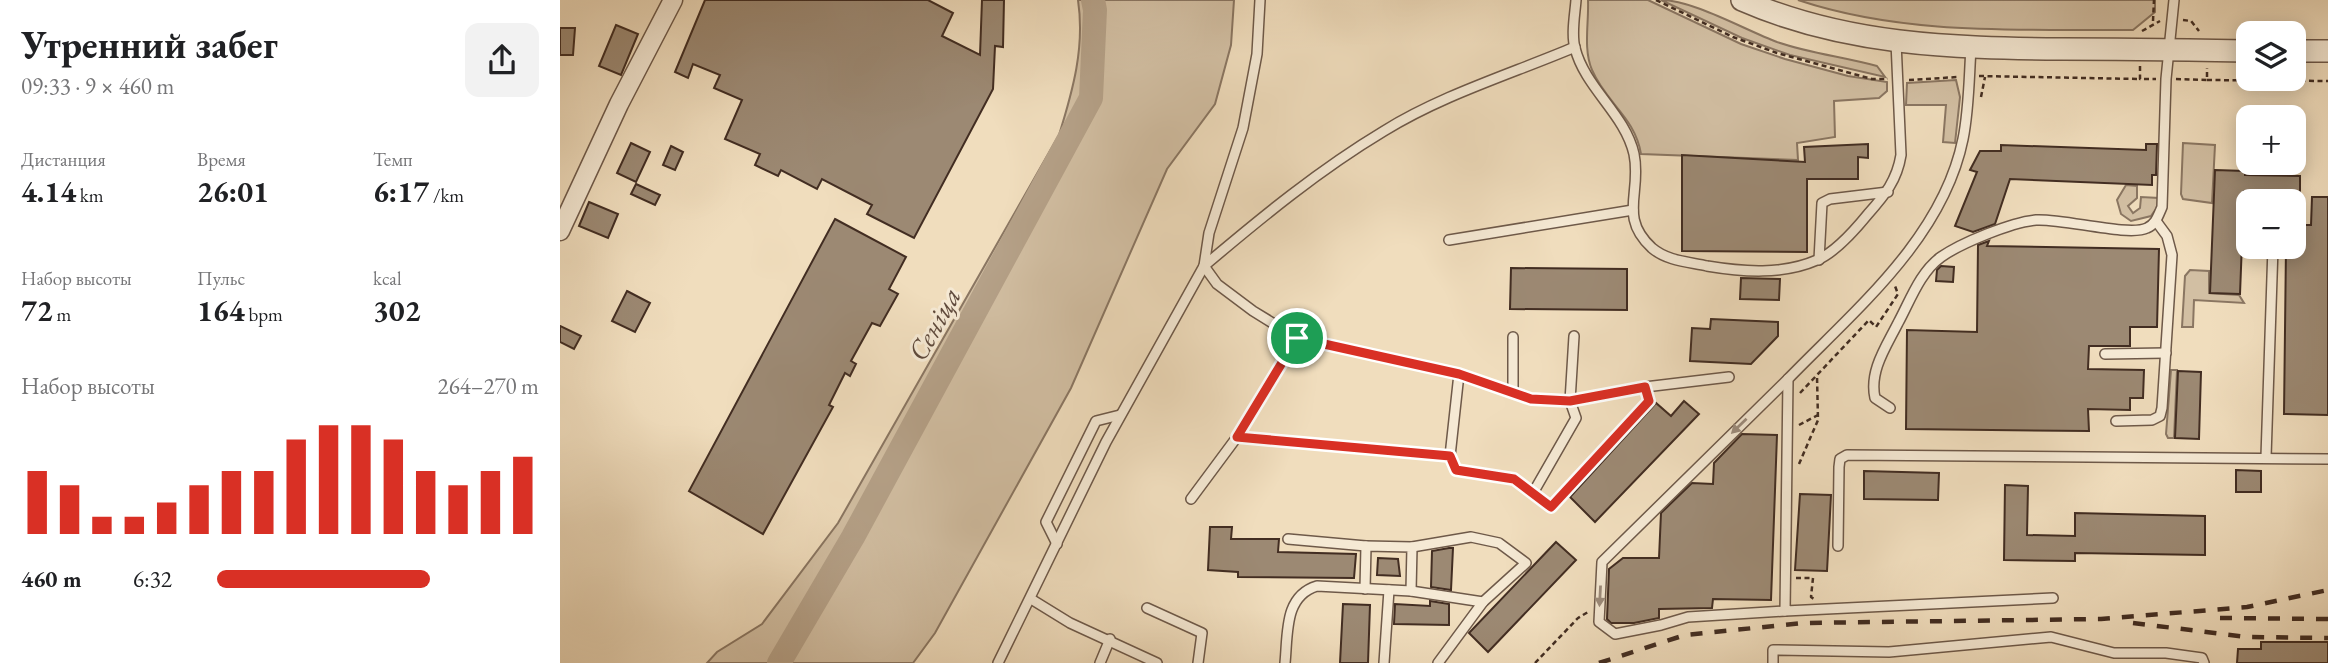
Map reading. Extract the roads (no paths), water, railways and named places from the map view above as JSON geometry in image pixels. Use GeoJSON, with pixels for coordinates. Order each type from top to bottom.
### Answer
{"type":"FeatureCollection","features":[{"type":"Feature","properties":{"kind":"street"},"geometry":{"type":"LineString","coordinates":[[560,231],[619,104],[673,0]]}},
{"type":"Feature","properties":{"kind":"street"},"geometry":{"type":"LineString","coordinates":[[1742,0],[1826,29],[1896,42],[1971,48],[2236,51]]}},
{"type":"Feature","properties":{"kind":"street"},"geometry":{"type":"LineString","coordinates":[[2306,51],[2328,51]]}},
{"type":"Feature","properties":{"kind":"lane"},"geometry":{"type":"LineString","coordinates":[[1260,0],[1257,54],[1242,128],[1209,233],[1205,266],[1217,284],[1253,311],[1297,338],[1459,374],[1531,399],[1570,401],[1645,387],[1729,377]]}},
{"type":"Feature","properties":{"kind":"lane"},"geometry":{"type":"LineString","coordinates":[[1576,0],[1575,47],[1593,85],[1627,134],[1636,173],[1633,210],[1637,232],[1655,250],[1674,260],[1744,272],[1788,268],[1819,260],[1855,230],[1888,192],[1898,172],[1901,155],[1896,42]]}},
{"type":"Feature","properties":{"kind":"lane"},"geometry":{"type":"LineString","coordinates":[[1890,408],[1875,398],[1872,387],[1878,361],[1925,272],[1941,257],[2004,228],[2036,220],[2134,231],[2146,229],[2156,221],[2162,208],[2168,50],[2174,0]]}},
{"type":"Feature","properties":{"kind":"lane"},"geometry":{"type":"LineString","coordinates":[[998,663],[1120,415],[1205,266],[1290,193],[1385,130],[1434,105],[1575,47]]}},
{"type":"Feature","properties":{"kind":"lane"},"geometry":{"type":"LineString","coordinates":[[1971,48],[1964,138],[1954,173],[1939,203],[1896,265],[1788,379],[1602,562],[1599,622],[1615,634],[1688,617],[2053,598]]}},
{"type":"Feature","properties":{"kind":"lane"},"geometry":{"type":"LineString","coordinates":[[1819,260],[1822,203],[1830,199],[1888,192]]}},
{"type":"Feature","properties":{"kind":"lane"},"geometry":{"type":"LineString","coordinates":[[1450,240],[1633,210]]}},
{"type":"Feature","properties":{"kind":"lane"},"geometry":{"type":"LineString","coordinates":[[2116,421],[2152,420],[2160,416],[2172,255],[2167,236],[2156,221]]}},
{"type":"Feature","properties":{"kind":"lane"},"geometry":{"type":"LineString","coordinates":[[2266,457],[2273,259]]}},
{"type":"Feature","properties":{"kind":"lane"},"geometry":{"type":"LineString","coordinates":[[1533,493],[1576,418],[1570,401],[1574,336]]}},
{"type":"Feature","properties":{"kind":"lane"},"geometry":{"type":"LineString","coordinates":[[1513,337],[1513,393]]}},
{"type":"Feature","properties":{"kind":"lane"},"geometry":{"type":"LineString","coordinates":[[1192,499],[1237,437],[1297,338]]}},
{"type":"Feature","properties":{"kind":"lane"},"geometry":{"type":"LineString","coordinates":[[2105,354],[2166,353]]}},
{"type":"Feature","properties":{"kind":"lane"},"geometry":{"type":"LineString","coordinates":[[1459,374],[1450,456],[1456,470],[1514,479],[1551,507],[1649,401],[1645,387]]}},
{"type":"Feature","properties":{"kind":"lane"},"geometry":{"type":"LineString","coordinates":[[1785,611],[1788,379]]}},
{"type":"Feature","properties":{"kind":"lane"},"geometry":{"type":"LineString","coordinates":[[1057,544],[1046,522],[1051,511],[1096,421],[1120,415]]}},
{"type":"Feature","properties":{"kind":"lane"},"geometry":{"type":"LineString","coordinates":[[1237,437],[1450,456]]}},
{"type":"Feature","properties":{"kind":"lane"},"geometry":{"type":"LineString","coordinates":[[1838,546],[1839,467],[1840,459],[1847,455],[2328,458]]}},
{"type":"Feature","properties":{"kind":"lane"},"geometry":{"type":"LineString","coordinates":[[1289,539],[1412,547],[1471,537],[1500,543],[1526,563],[1483,602],[1438,663]]}},
{"type":"Feature","properties":{"kind":"lane"},"geometry":{"type":"LineString","coordinates":[[1365,589],[1366,546]]}},
{"type":"Feature","properties":{"kind":"lane"},"geometry":{"type":"LineString","coordinates":[[1411,591],[1412,547]]}},
{"type":"Feature","properties":{"kind":"lane"},"geometry":{"type":"LineString","coordinates":[[1285,663],[1289,623],[1295,599],[1303,590],[1317,586],[1411,591],[1483,602]]}},
{"type":"Feature","properties":{"kind":"lane"},"geometry":{"type":"LineString","coordinates":[[1384,663],[1389,590]]}},
{"type":"Feature","properties":{"kind":"lane"},"geometry":{"type":"LineString","coordinates":[[1031,599],[1070,623],[1110,639],[1157,663]]}},
{"type":"Feature","properties":{"kind":"lane"},"geometry":{"type":"LineString","coordinates":[[1147,608],[1202,633],[1198,663]]}},
{"type":"Feature","properties":{"kind":"lane"},"geometry":{"type":"LineString","coordinates":[[1773,663],[1773,650],[1889,652],[2051,637],[2114,653],[2166,653],[2202,658],[2204,663]]}},
{"type":"Feature","properties":{"kind":"lane"},"geometry":{"type":"LineString","coordinates":[[1100,663],[1110,639]]}},
{"type":"Feature","properties":{"kind":"lane"},"geometry":{"type":"LineString","coordinates":[[1889,652],[1889,663]]}},
{"type":"Feature","properties":{"kind":"waterway","name":"Сеніца"},"geometry":{"type":"LineString","coordinates":[[779,663],[853,537],[1091,98],[1095,10],[1093,0]]}},
{"type":"Feature","properties":{"kind":"railway"},"geometry":{"type":"LineString","coordinates":[[1599,663],[1685,635],[1803,623],[2101,619],[2247,607],[2328,590]]}},
{"type":"Feature","properties":{"kind":"railway"},"geometry":{"type":"LineString","coordinates":[[2220,618],[2328,619]]}},
{"type":"Feature","properties":{"kind":"railway"},"geometry":{"type":"LineString","coordinates":[[2133,623],[2247,637],[2328,638]]}}]}
